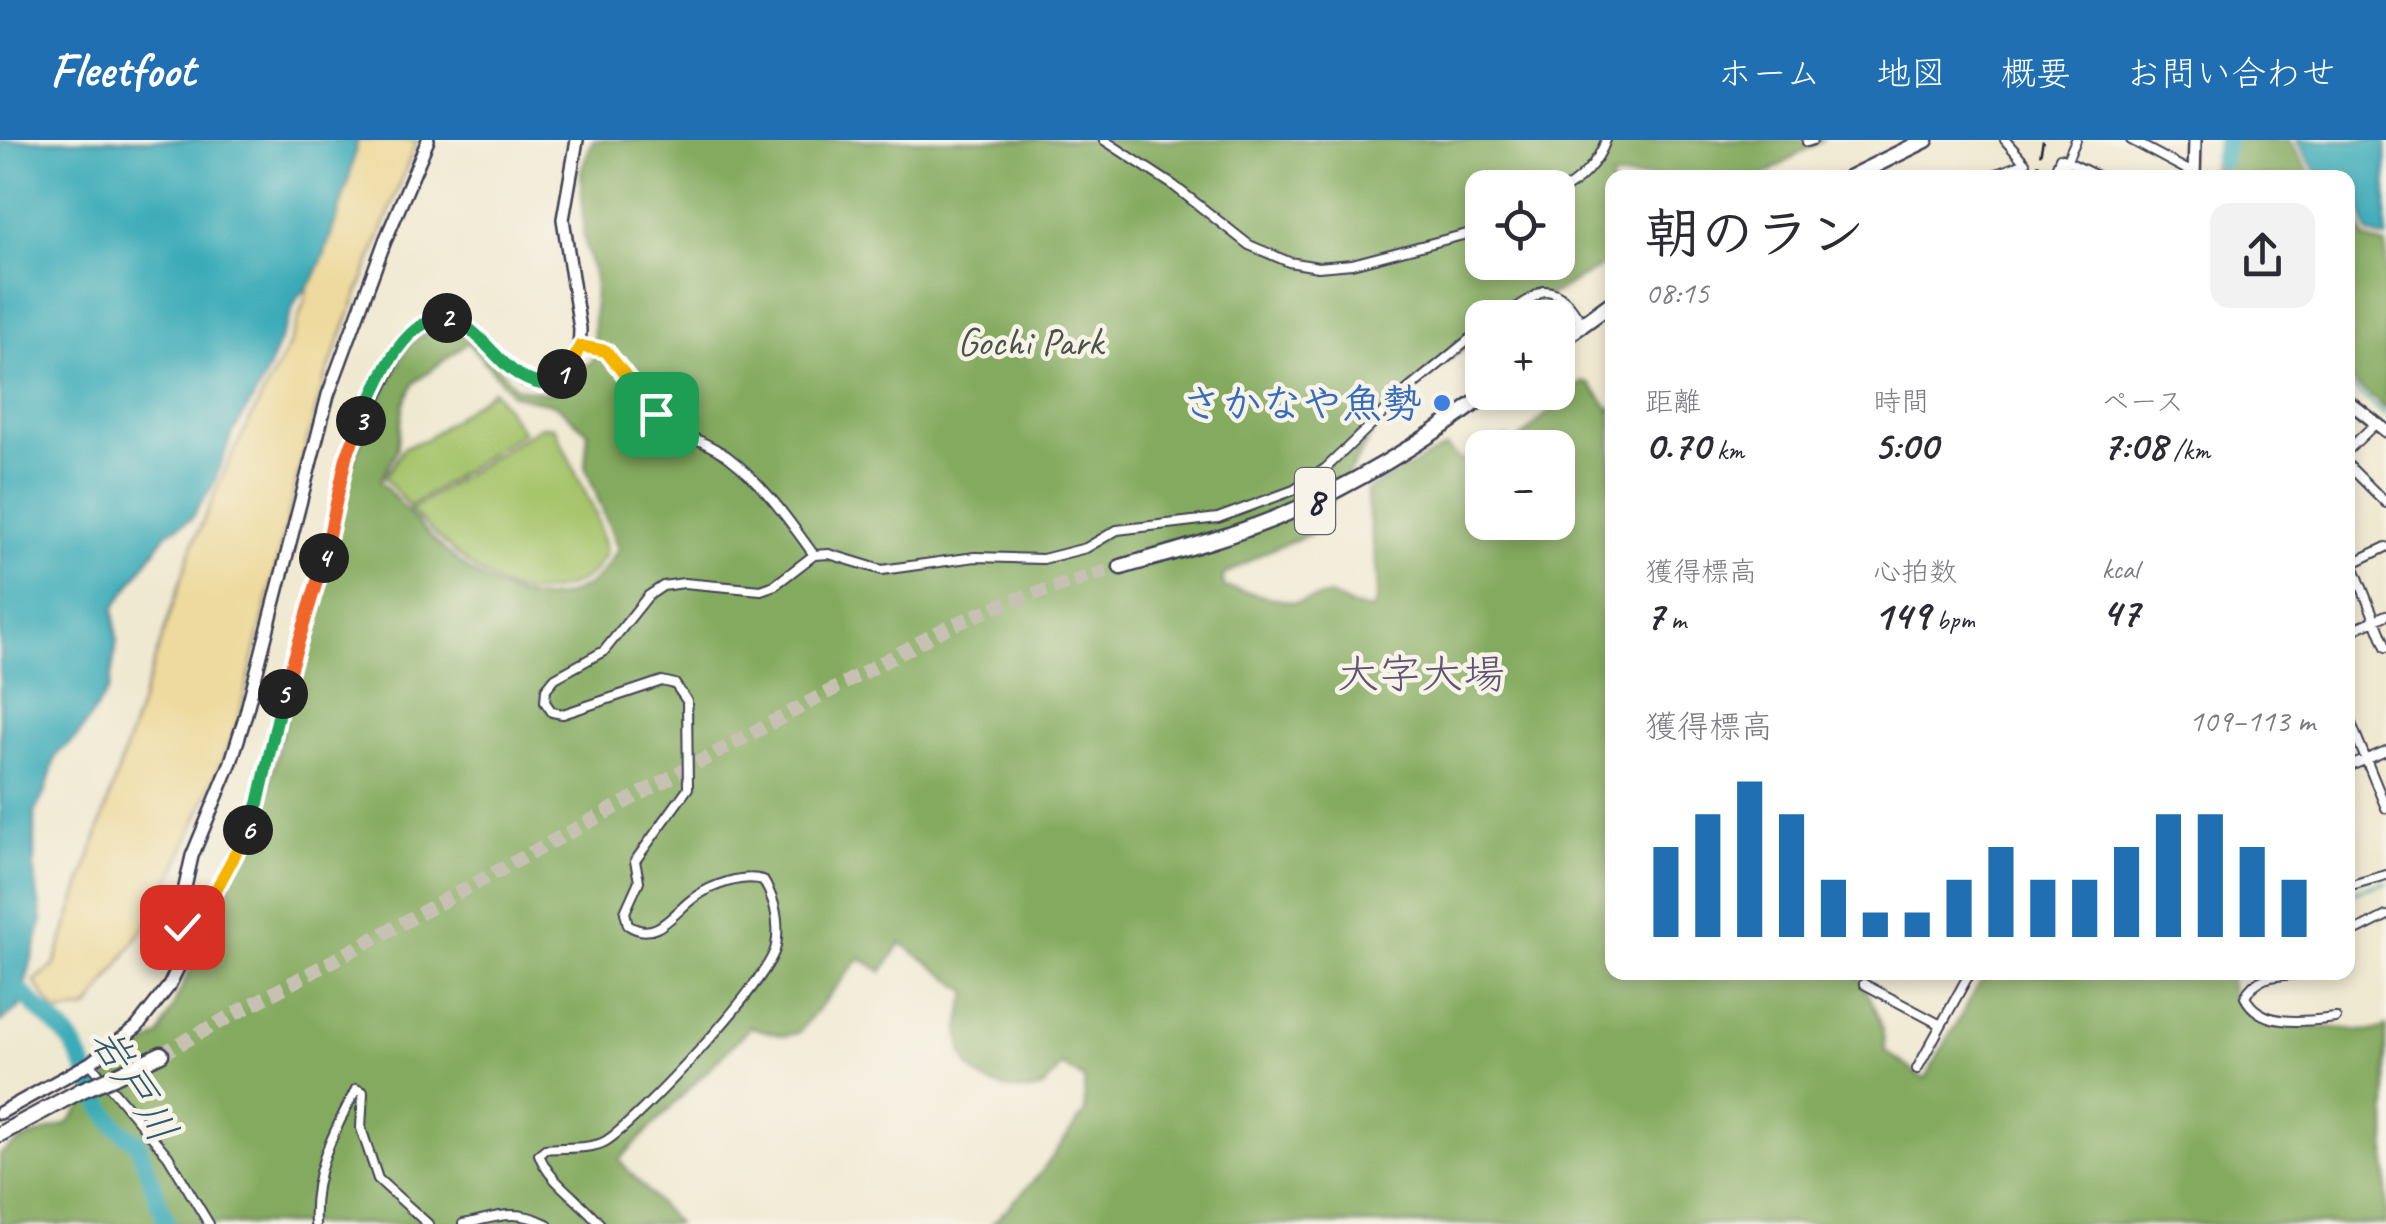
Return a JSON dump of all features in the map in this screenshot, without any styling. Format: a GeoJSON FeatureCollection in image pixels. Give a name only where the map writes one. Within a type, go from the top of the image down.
{"type":"FeatureCollection","features":[{"type":"Feature","properties":{"kind":"highway"},"geometry":{"type":"LineString","coordinates":[[1865,170],[1926,140]]}},
{"type":"Feature","properties":{"kind":"highway"},"geometry":{"type":"LineString","coordinates":[[1575,329],[1605,309]]}},
{"type":"Feature","properties":{"kind":"highway","name":"8"},"geometry":{"type":"LineString","coordinates":[[1121,568],[1233,534],[1312,502],[1444,427],[1466,410]]}},
{"type":"Feature","properties":{"kind":"highway"},"geometry":{"type":"LineString","coordinates":[[0,1134],[161,1054]]}},
{"type":"Feature","properties":{"kind":"main road"},"geometry":{"type":"LineString","coordinates":[[189,940],[179,914],[192,856],[231,762],[245,716],[328,396],[372,275],[428,140]]}},
{"type":"Feature","properties":{"kind":"main road"},"geometry":{"type":"LineString","coordinates":[[0,1113],[90,1063],[137,1026],[168,986],[252,822],[278,712],[320,574],[346,458],[398,350],[410,334],[429,320],[452,319],[476,334],[512,373],[541,384],[556,379],[571,366],[580,346],[563,219],[578,140]]}},
{"type":"Feature","properties":{"kind":"main road"},"geometry":{"type":"LineString","coordinates":[[2192,170],[2195,140]]}},
{"type":"Feature","properties":{"kind":"main road"},"geometry":{"type":"LineString","coordinates":[[2355,407],[2381,427]]}},
{"type":"Feature","properties":{"kind":"street"},"geometry":{"type":"LineString","coordinates":[[1104,140],[1173,185],[1250,244],[1289,262],[1318,266],[1352,264],[1465,234]]}},
{"type":"Feature","properties":{"kind":"street"},"geometry":{"type":"LineString","coordinates":[[1575,181],[1601,154],[1606,140]]}},
{"type":"Feature","properties":{"kind":"street"},"geometry":{"type":"LineString","coordinates":[[2005,140],[2025,163],[2024,170]]}},
{"type":"Feature","properties":{"kind":"street"},"geometry":{"type":"LineString","coordinates":[[2059,170],[2076,140]]}},
{"type":"Feature","properties":{"kind":"street"},"geometry":{"type":"LineString","coordinates":[[2130,140],[2186,170]]}},
{"type":"Feature","properties":{"kind":"street"},"geometry":{"type":"LineString","coordinates":[[2065,159],[2086,170]]}},
{"type":"Feature","properties":{"kind":"street"},"geometry":{"type":"LineString","coordinates":[[2007,170],[2025,163]]}},
{"type":"Feature","properties":{"kind":"street"},"geometry":{"type":"LineString","coordinates":[[1529,300],[1543,291],[1551,291],[1563,300]]}},
{"type":"Feature","properties":{"kind":"street"},"geometry":{"type":"LineString","coordinates":[[1575,314],[1582,324]]}},
{"type":"Feature","properties":{"kind":"street"},"geometry":{"type":"LineString","coordinates":[[600,1224],[559,1184],[539,1154],[545,1149],[601,1144],[666,1083],[754,988],[776,946],[778,914],[763,880],[748,876],[697,895],[681,912],[650,931],[637,931],[628,925],[625,912],[639,880],[635,861],[688,788],[687,700],[675,684],[662,681],[562,714],[552,712],[545,702],[546,690],[555,678],[604,651],[648,596],[663,586],[684,583],[761,590],[775,585],[814,555],[842,556],[882,570],[975,557],[1043,559],[1086,548],[1117,530],[1199,522],[1244,510],[1294,490],[1326,468],[1406,391],[1465,342]]}},
{"type":"Feature","properties":{"kind":"street"},"geometry":{"type":"LineString","coordinates":[[580,346],[606,351],[656,414],[743,469],[770,495],[814,555]]}},
{"type":"Feature","properties":{"kind":"street"},"geometry":{"type":"LineString","coordinates":[[2355,445],[2381,427]]}},
{"type":"Feature","properties":{"kind":"street"},"geometry":{"type":"LineString","coordinates":[[2355,471],[2386,503]]}},
{"type":"Feature","properties":{"kind":"street"},"geometry":{"type":"LineString","coordinates":[[2355,562],[2386,547]]}},
{"type":"Feature","properties":{"kind":"street"},"geometry":{"type":"LineString","coordinates":[[2355,570],[2386,647]]}},
{"type":"Feature","properties":{"kind":"street"},"geometry":{"type":"LineString","coordinates":[[2355,629],[2386,615]]}},
{"type":"Feature","properties":{"kind":"street"},"geometry":{"type":"LineString","coordinates":[[2355,734],[2386,808]]}},
{"type":"Feature","properties":{"kind":"street"},"geometry":{"type":"LineString","coordinates":[[2355,764],[2386,750]]}},
{"type":"Feature","properties":{"kind":"street"},"geometry":{"type":"LineString","coordinates":[[2355,882],[2386,876]]}},
{"type":"Feature","properties":{"kind":"street"},"geometry":{"type":"LineString","coordinates":[[2355,932],[2386,916]]}},
{"type":"Feature","properties":{"kind":"street"},"geometry":{"type":"LineString","coordinates":[[1917,1069],[1967,980]]}},
{"type":"Feature","properties":{"kind":"street"},"geometry":{"type":"LineString","coordinates":[[2258,980],[2253,982],[2245,997],[2249,1006],[2273,1018],[2303,1022],[2336,1018]]}},
{"type":"Feature","properties":{"kind":"street"},"geometry":{"type":"LineString","coordinates":[[1864,984],[1940,1025]]}},
{"type":"Feature","properties":{"kind":"street"},"geometry":{"type":"LineString","coordinates":[[90,1063],[168,1156],[208,1224]]}},
{"type":"Feature","properties":{"kind":"street"},"geometry":{"type":"LineString","coordinates":[[315,1224],[314,1202],[321,1159],[356,1089],[363,1092],[361,1128],[378,1179],[428,1224]]}},
{"type":"Feature","properties":{"kind":"street"},"geometry":{"type":"LineString","coordinates":[[463,1224],[515,1213],[548,1224]]}},
{"type":"Feature","properties":{"kind":"green space","name":"Gochi Park"},"geometry":{"type":"Polygon","coordinates":[[[593,140],[1822,140],[1773,170],[1605,170],[1605,264],[1543,300],[1465,300],[1465,348],[1416,386],[1372,434],[1313,533],[1265,552],[1223,576],[1224,587],[1295,603],[1330,595],[1372,610],[1377,586],[1367,490],[1446,447],[1461,461],[1465,459],[1465,540],[1575,540],[1575,430],[1529,430],[1551,410],[1575,410],[1575,388],[1582,382],[1589,383],[1605,404],[1605,980],[1861,980],[1873,1004],[1885,1051],[1925,1079],[1983,980],[2230,980],[2234,999],[2276,1024],[2367,1031],[2386,1026],[2386,1224],[992,1224],[1039,1175],[1085,1112],[1084,1079],[1062,1065],[1037,1090],[1010,1089],[979,1077],[963,1054],[960,1039],[968,992],[901,943],[882,972],[860,958],[798,1033],[784,1036],[750,1027],[619,1160],[677,1224],[0,1224],[0,1154],[21,1141],[68,1123],[114,1069],[160,1035],[235,872],[261,826],[281,736],[332,557],[350,468],[377,404],[409,345],[435,325],[449,325],[469,336],[517,388],[547,393],[564,390],[581,368],[593,361],[595,280],[584,238],[581,170],[593,140]],[[468,342],[414,383],[404,403],[397,450],[380,481],[445,551],[500,588],[529,597],[559,597],[589,584],[618,549],[585,466],[588,432],[556,405],[513,395],[468,342]]]}},
{"type":"Feature","properties":{"kind":"green space"},"geometry":{"type":"Polygon","coordinates":[[[2219,140],[2289,140],[2308,170],[2212,170],[2219,140]]]}},
{"type":"Feature","properties":{"kind":"green space"},"geometry":{"type":"Polygon","coordinates":[[[2355,213],[2364,239],[2386,245],[2386,409],[2355,385],[2355,213]]]}},
{"type":"Feature","properties":{"kind":"green space"},"geometry":{"type":"Polygon","coordinates":[[[493,390],[523,432],[409,507],[385,478],[404,447],[425,440],[493,390]]]}},
{"type":"Feature","properties":{"kind":"green space"},"geometry":{"type":"Polygon","coordinates":[[[541,426],[554,427],[596,515],[606,552],[584,579],[561,589],[536,593],[512,590],[477,570],[410,510],[541,426]]]}},
{"type":"Feature","properties":{"kind":"sand"},"geometry":{"type":"Polygon","coordinates":[[[350,140],[417,140],[325,379],[237,726],[159,906],[88,1009],[56,1013],[34,981],[54,966],[193,544],[231,457],[290,343],[306,297],[314,239],[350,140]]]}},
{"type":"Feature","properties":{"kind":"water"},"geometry":{"type":"Polygon","coordinates":[[[0,140],[358,140],[325,253],[312,282],[297,298],[263,382],[231,436],[214,483],[191,519],[167,533],[114,608],[117,640],[109,689],[78,736],[56,755],[46,790],[34,813],[34,873],[42,921],[19,1008],[0,1023],[0,140]]]}},
{"type":"Feature","properties":{"kind":"water"},"geometry":{"type":"Polygon","coordinates":[[[2296,140],[2386,140],[2386,239],[2368,234],[2355,202],[2355,170],[2315,170],[2296,140]]]}},
{"type":"Feature","properties":{"kind":"waterway"},"geometry":{"type":"LineString","coordinates":[[2222,160],[2226,140]]}},
{"type":"Feature","properties":{"kind":"waterway"},"geometry":{"type":"LineString","coordinates":[[2221,170],[2222,160]]}},
{"type":"Feature","properties":{"kind":"waterway"},"geometry":{"type":"LineString","coordinates":[[2355,390],[2386,416]]}},
{"type":"Feature","properties":{"kind":"waterway"},"geometry":{"type":"LineString","coordinates":[[2355,892],[2386,882]]}},
{"type":"Feature","properties":{"kind":"waterway","name":"岩戸川"},"geometry":{"type":"LineString","coordinates":[[24,994],[68,1038],[105,1111],[137,1142],[167,1224]]}},
{"type":"Feature","properties":{"kind":"tunnel"},"geometry":{"type":"LineString","coordinates":[[161,1054],[948,627],[1008,602],[1121,567]]}},
{"type":"Feature","properties":{"kind":"railway"},"geometry":{"type":"LineString","coordinates":[[2037,170],[2043,140]]}},
{"type":"Feature","properties":{"kind":"place","name":"さかなや魚勢"},"geometry":{"type":"Point","coordinates":[1442,403]}},
{"type":"Feature","properties":{"kind":"district","name":"大字大場"},"geometry":{"type":"Point","coordinates":[1421,673]}},
{"type":"Feature","properties":{"kind":"route"},"geometry":{"type":"LineString","coordinates":[[182,927],[189,940],[252,822],[278,712],[320,574],[346,458],[368,407],[410,334],[436,318],[460,322],[512,373],[541,384],[556,379],[571,366],[580,346],[606,351],[656,414]]}}]}
